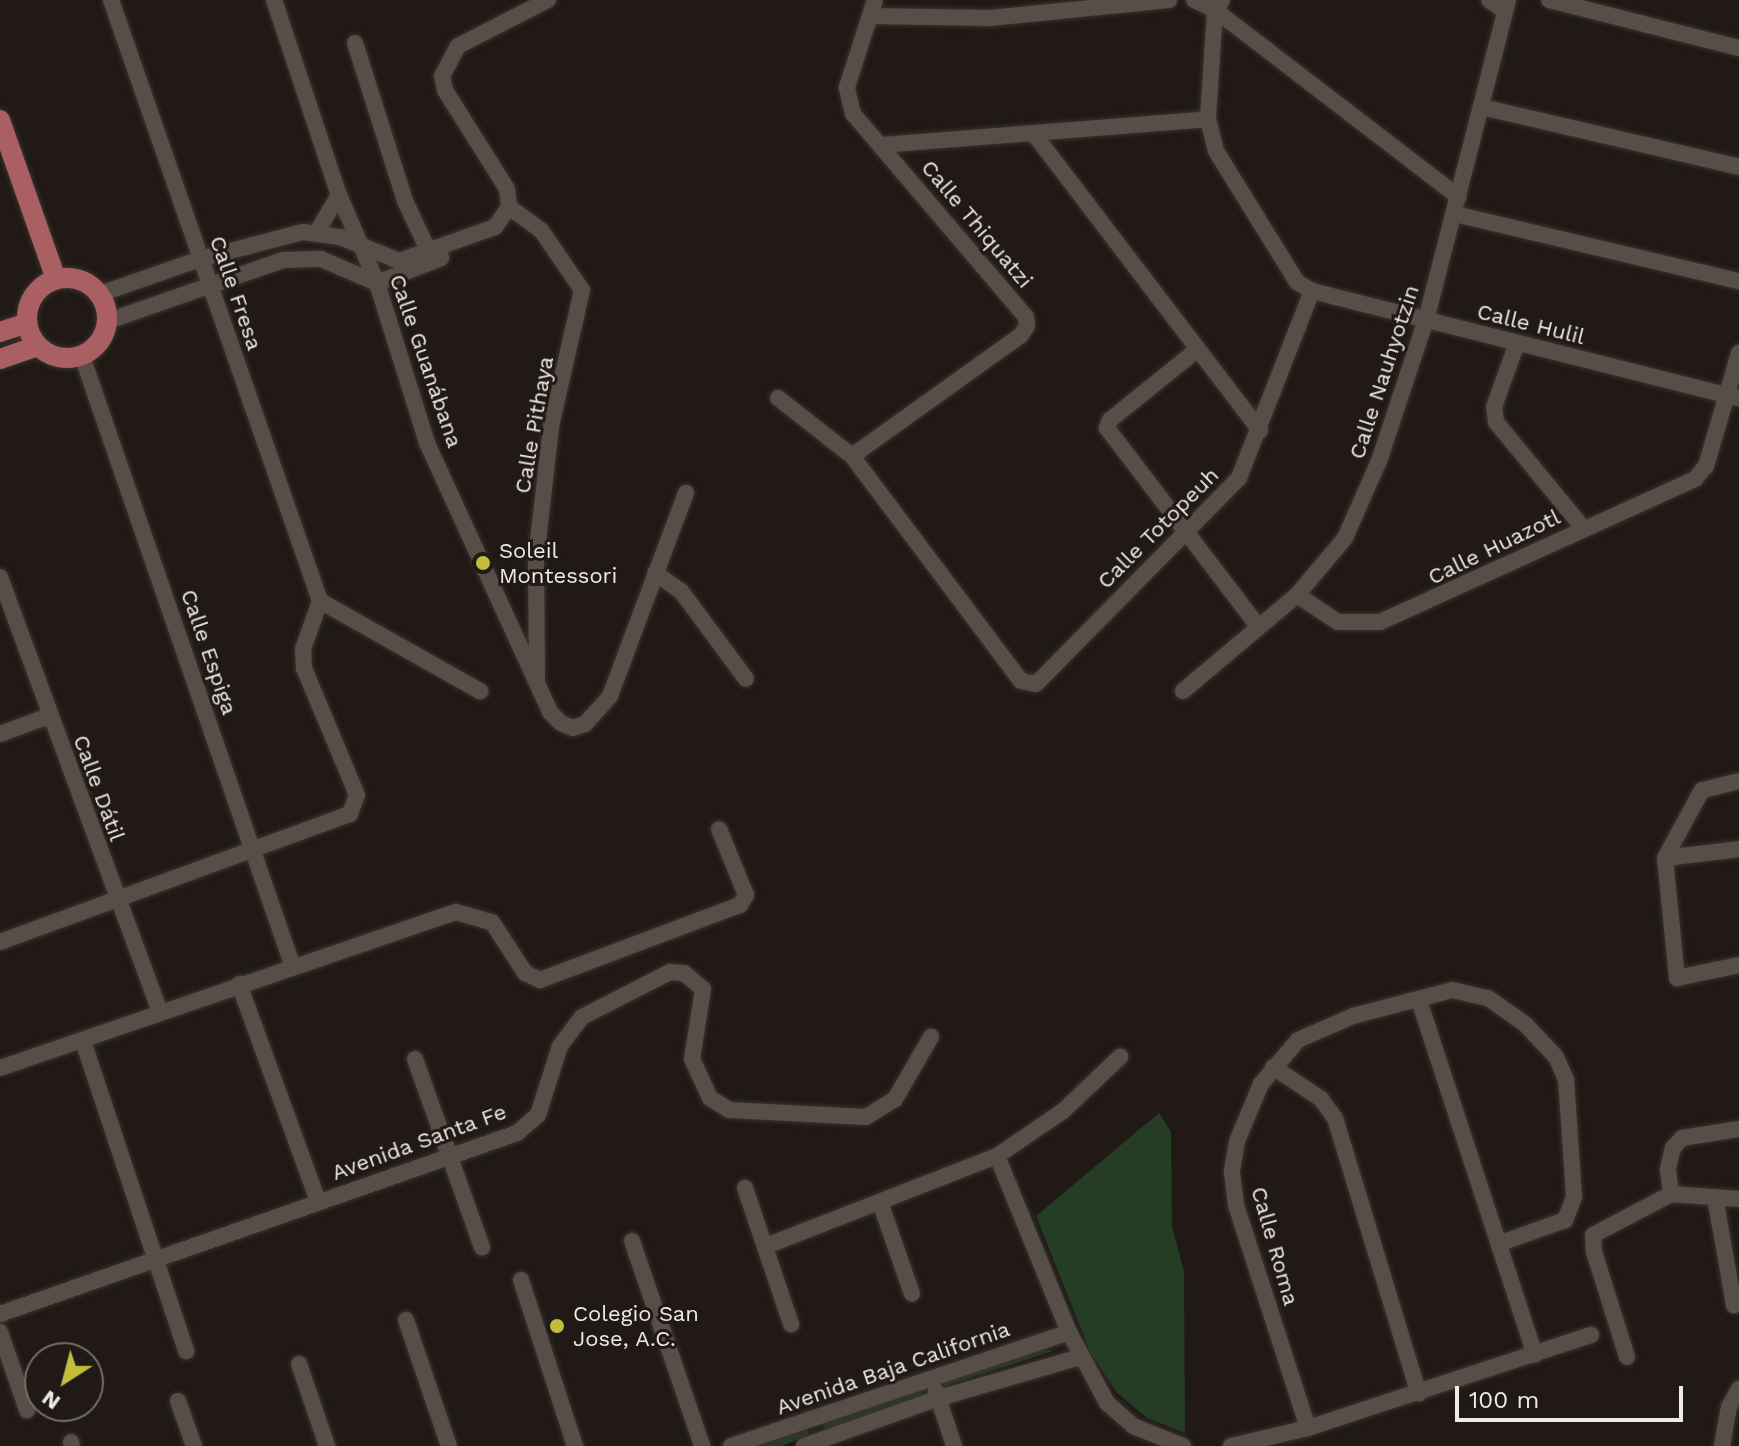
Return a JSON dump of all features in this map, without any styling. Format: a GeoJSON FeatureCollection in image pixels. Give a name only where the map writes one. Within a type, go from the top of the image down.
{"type":"FeatureCollection","features":[{"type":"Feature","properties":{"kind":"main road"},"geometry":{"type":"LineString","coordinates":[[0,120],[56,279]]}},
{"type":"Feature","properties":{"kind":"main road"},"geometry":{"type":"LineString","coordinates":[[56,279],[88,283],[100,294],[108,321],[104,336],[82,356],[51,355],[38,346],[27,323],[34,296],[56,279]]}},
{"type":"Feature","properties":{"kind":"main road"},"geometry":{"type":"LineString","coordinates":[[0,332],[27,323]]}},
{"type":"Feature","properties":{"kind":"main road"},"geometry":{"type":"LineString","coordinates":[[0,359],[38,346]]}},
{"type":"Feature","properties":{"kind":"street","name":"Calle Fresa"},"geometry":{"type":"LineString","coordinates":[[111,0],[320,601]]}},
{"type":"Feature","properties":{"kind":"street","name":"Calle Guanábana"},"geometry":{"type":"LineString","coordinates":[[274,0],[339,195],[377,283],[427,443],[537,684],[561,723],[573,728],[598,712],[627,655],[686,493]]}},
{"type":"Feature","properties":{"kind":"street"},"geometry":{"type":"LineString","coordinates":[[100,294],[200,259],[318,230],[399,261],[495,227],[509,207],[507,189],[445,90],[442,76],[458,46],[548,0]]}},
{"type":"Feature","properties":{"kind":"street"},"geometry":{"type":"LineString","coordinates":[[873,8],[990,18],[1169,0]]}},
{"type":"Feature","properties":{"kind":"street"},"geometry":{"type":"LineString","coordinates":[[1194,0],[1219,5],[1459,197]]}},
{"type":"Feature","properties":{"kind":"street"},"geometry":{"type":"LineString","coordinates":[[1489,0],[1506,5]]}},
{"type":"Feature","properties":{"kind":"street"},"geometry":{"type":"LineString","coordinates":[[1549,0],[1739,48]]}},
{"type":"Feature","properties":{"kind":"street"},"geometry":{"type":"LineString","coordinates":[[1219,5],[1208,119],[1223,168],[1286,271],[1312,291]]}},
{"type":"Feature","properties":{"kind":"street","name":"Calle Nauhyotzin"},"geometry":{"type":"LineString","coordinates":[[1183,691],[1257,625],[1297,595],[1345,538],[1379,461],[1426,320],[1506,5]]}},
{"type":"Feature","properties":{"kind":"street","name":"Calle Thiquatzi"},"geometry":{"type":"LineString","coordinates":[[852,456],[1021,335],[1027,326],[1026,317],[853,114],[847,87],[873,8]]}},
{"type":"Feature","properties":{"kind":"street"},"geometry":{"type":"LineString","coordinates":[[355,43],[405,201],[429,252]]}},
{"type":"Feature","properties":{"kind":"street"},"geometry":{"type":"LineString","coordinates":[[1482,107],[1739,167]]}},
{"type":"Feature","properties":{"kind":"street"},"geometry":{"type":"LineString","coordinates":[[881,145],[1208,119]]}},
{"type":"Feature","properties":{"kind":"street"},"geometry":{"type":"LineString","coordinates":[[1034,134],[1260,431]]}},
{"type":"Feature","properties":{"kind":"street"},"geometry":{"type":"LineString","coordinates":[[318,230],[339,195]]}},
{"type":"Feature","properties":{"kind":"street","name":"Calle Pithaya"},"geometry":{"type":"LineString","coordinates":[[509,207],[541,230],[582,290],[583,301],[551,427],[536,558],[537,684]]}},
{"type":"Feature","properties":{"kind":"street"},"geometry":{"type":"LineString","coordinates":[[1455,214],[1739,281]]}},
{"type":"Feature","properties":{"kind":"street"},"geometry":{"type":"LineString","coordinates":[[108,321],[301,256],[321,259],[377,283],[440,259],[462,240]]}},
{"type":"Feature","properties":{"kind":"street","name":"Calle Hulil"},"geometry":{"type":"LineString","coordinates":[[1312,291],[1733,397]]}},
{"type":"Feature","properties":{"kind":"street","name":"Calle Totopeuh"},"geometry":{"type":"LineString","coordinates":[[852,456],[1021,681],[1036,684],[1184,529],[1231,490],[1260,431],[1312,291]]}},
{"type":"Feature","properties":{"kind":"street"},"geometry":{"type":"LineString","coordinates":[[1517,343],[1494,407],[1496,422],[1583,528]]}},
{"type":"Feature","properties":{"kind":"street"},"geometry":{"type":"LineString","coordinates":[[1198,349],[1107,424],[1257,625]]}},
{"type":"Feature","properties":{"kind":"street"},"geometry":{"type":"LineString","coordinates":[[1733,397],[1739,353]]}},
{"type":"Feature","properties":{"kind":"street","name":"Calle Espiga"},"geometry":{"type":"LineString","coordinates":[[82,356],[292,964]]}},
{"type":"Feature","properties":{"kind":"street","name":"Calle Huazotl"},"geometry":{"type":"LineString","coordinates":[[1297,595],[1338,622],[1380,622],[1695,479],[1706,466],[1733,397]]}},
{"type":"Feature","properties":{"kind":"street"},"geometry":{"type":"LineString","coordinates":[[778,398],[852,456]]}},
{"type":"Feature","properties":{"kind":"street"},"geometry":{"type":"LineString","coordinates":[[655,573],[681,591],[746,679]]}},
{"type":"Feature","properties":{"kind":"street","name":"Calle Dátil"},"geometry":{"type":"LineString","coordinates":[[0,577],[160,1013]]}},
{"type":"Feature","properties":{"kind":"street"},"geometry":{"type":"LineString","coordinates":[[0,942],[350,814],[357,795],[304,668],[303,649],[320,601],[480,691]]}},
{"type":"Feature","properties":{"kind":"street"},"geometry":{"type":"LineString","coordinates":[[0,734],[49,716]]}},
{"type":"Feature","properties":{"kind":"street"},"geometry":{"type":"LineString","coordinates":[[1739,781],[1702,790],[1665,858],[1677,978],[1739,965]]}},
{"type":"Feature","properties":{"kind":"street"},"geometry":{"type":"LineString","coordinates":[[0,1068],[83,1041],[292,964],[456,912],[492,922],[525,973],[540,980],[740,905],[746,895],[719,829]]}},
{"type":"Feature","properties":{"kind":"street"},"geometry":{"type":"LineString","coordinates":[[1665,858],[1739,849]]}},
{"type":"Feature","properties":{"kind":"street","name":"Avenida Santa Fe"},"geometry":{"type":"LineString","coordinates":[[0,1314],[517,1133],[538,1115],[560,1046],[582,1017],[670,972],[684,973],[703,989],[692,1059],[710,1098],[729,1110],[866,1117],[895,1099],[931,1037]]}},
{"type":"Feature","properties":{"kind":"street"},"geometry":{"type":"LineString","coordinates":[[239,984],[318,1201]]}},
{"type":"Feature","properties":{"kind":"street","name":"Calle Roma"},"geometry":{"type":"LineString","coordinates":[[1308,1428],[1236,1205],[1232,1170],[1248,1111],[1273,1067],[1298,1040],[1353,1016],[1452,990],[1488,998],[1525,1024],[1556,1057],[1566,1079],[1574,1197],[1565,1220],[1501,1243]]}},
{"type":"Feature","properties":{"kind":"street"},"geometry":{"type":"LineString","coordinates":[[1419,1000],[1535,1354]]}},
{"type":"Feature","properties":{"kind":"street"},"geometry":{"type":"LineString","coordinates":[[83,1041],[186,1351]]}},
{"type":"Feature","properties":{"kind":"street"},"geometry":{"type":"LineString","coordinates":[[766,1246],[997,1156],[1063,1111],[1120,1057]]}},
{"type":"Feature","properties":{"kind":"street"},"geometry":{"type":"LineString","coordinates":[[415,1059],[482,1247]]}},
{"type":"Feature","properties":{"kind":"street"},"geometry":{"type":"LineString","coordinates":[[1273,1067],[1321,1099],[1335,1118],[1419,1394]]}},
{"type":"Feature","properties":{"kind":"street"},"geometry":{"type":"LineString","coordinates":[[1671,1194],[1668,1169],[1673,1148],[1682,1138],[1739,1129]]}},
{"type":"Feature","properties":{"kind":"street"},"geometry":{"type":"LineString","coordinates":[[997,1156],[1080,1357],[1107,1403],[1133,1426],[1183,1446]]}},
{"type":"Feature","properties":{"kind":"street"},"geometry":{"type":"LineString","coordinates":[[745,1188],[791,1324]]}},
{"type":"Feature","properties":{"kind":"street"},"geometry":{"type":"LineString","coordinates":[[1627,1357],[1591,1241],[1601,1228],[1671,1194],[1739,1199]]}},
{"type":"Feature","properties":{"kind":"street"},"geometry":{"type":"LineString","coordinates":[[1715,1197],[1734,1305]]}},
{"type":"Feature","properties":{"kind":"street"},"geometry":{"type":"LineString","coordinates":[[880,1202],[912,1294]]}},
{"type":"Feature","properties":{"kind":"street"},"geometry":{"type":"LineString","coordinates":[[632,1241],[702,1446]]}},
{"type":"Feature","properties":{"kind":"street"},"geometry":{"type":"LineString","coordinates":[[521,1280],[575,1446]]}},
{"type":"Feature","properties":{"kind":"street"},"geometry":{"type":"LineString","coordinates":[[406,1320],[449,1446]]}},
{"type":"Feature","properties":{"kind":"street"},"geometry":{"type":"LineString","coordinates":[[0,1332],[24,1401]]}},
{"type":"Feature","properties":{"kind":"street","name":"Avenida Baja California"},"geometry":{"type":"LineString","coordinates":[[731,1446],[812,1416],[1069,1332]]}},
{"type":"Feature","properties":{"kind":"street"},"geometry":{"type":"LineString","coordinates":[[1231,1446],[1308,1428],[1419,1394],[1591,1335]]}},
{"type":"Feature","properties":{"kind":"street","name":"Avenida Baja California"},"geometry":{"type":"LineString","coordinates":[[804,1446],[821,1443],[939,1398],[1080,1357]]}},
{"type":"Feature","properties":{"kind":"street"},"geometry":{"type":"LineString","coordinates":[[299,1364],[327,1446]]}},
{"type":"Feature","properties":{"kind":"street"},"geometry":{"type":"LineString","coordinates":[[930,1377],[954,1446]]}},
{"type":"Feature","properties":{"kind":"street"},"geometry":{"type":"LineString","coordinates":[[1722,1446],[1729,1407],[1739,1389]]}},
{"type":"Feature","properties":{"kind":"street"},"geometry":{"type":"LineString","coordinates":[[178,1401],[194,1446]]}},
{"type":"Feature","properties":{"kind":"street"},"geometry":{"type":"LineString","coordinates":[[812,1416],[821,1443]]}},
{"type":"Feature","properties":{"kind":"green space"},"geometry":{"type":"Polygon","coordinates":[[[1159,1113],[1171,1132],[1172,1226],[1184,1272],[1185,1433],[1147,1418],[1116,1392],[1090,1352],[1036,1216],[1159,1113]]]}},
{"type":"Feature","properties":{"kind":"green space"},"geometry":{"type":"Polygon","coordinates":[[[1042,1349],[1053,1351],[944,1386],[943,1380],[1042,1349]]]}},
{"type":"Feature","properties":{"kind":"green space"},"geometry":{"type":"Polygon","coordinates":[[[919,1388],[922,1395],[825,1430],[822,1419],[919,1388]]]}},
{"type":"Feature","properties":{"kind":"green space"},"geometry":{"type":"Polygon","coordinates":[[[806,1425],[809,1435],[782,1446],[753,1446],[806,1425]]]}},
{"type":"Feature","properties":{"kind":"place","name":"Soleil Montessori"},"geometry":{"type":"Point","coordinates":[483,563]}},
{"type":"Feature","properties":{"kind":"place","name":"Colegio San Jose, A.C."},"geometry":{"type":"Point","coordinates":[557,1326]}}]}
